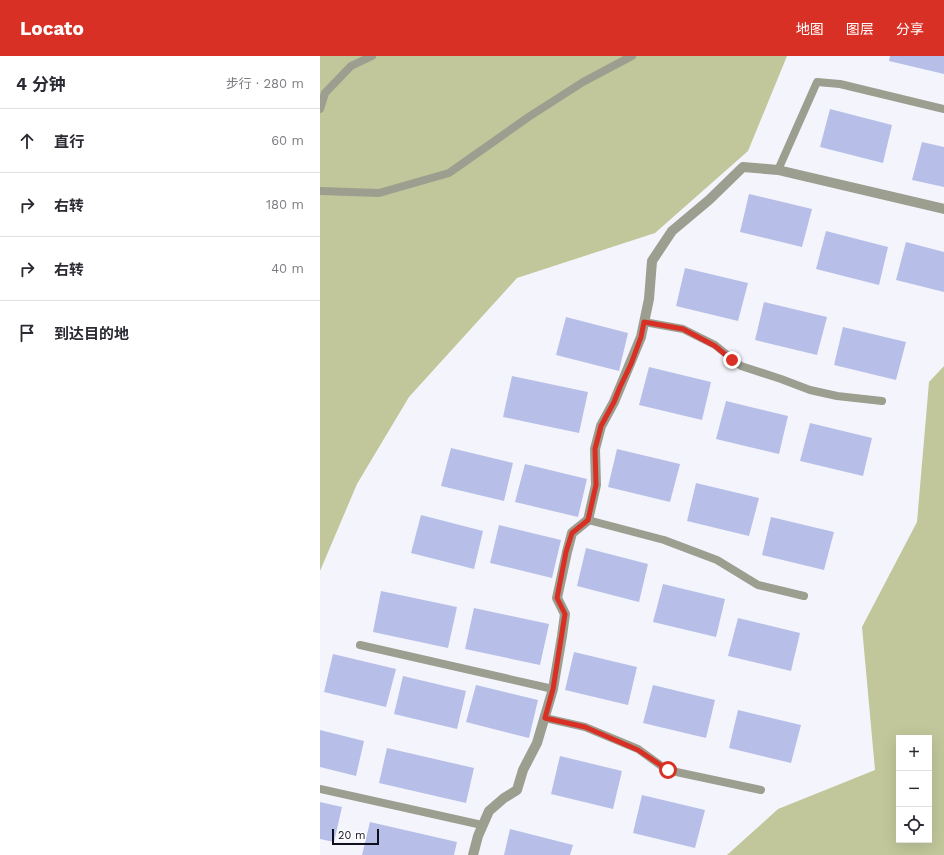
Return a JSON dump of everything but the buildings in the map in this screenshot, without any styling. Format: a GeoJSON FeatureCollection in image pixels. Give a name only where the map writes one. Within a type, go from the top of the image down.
{"type":"FeatureCollection","features":[{"type":"Feature","properties":{"kind":"street"},"geometry":{"type":"LineString","coordinates":[[472,855],[488,811],[517,790],[523,770],[538,743],[553,689],[565,614],[557,598],[566,552],[572,533],[588,520],[596,485],[595,449],[601,426],[614,402],[641,337],[649,299],[652,261],[672,231],[709,200],[743,167],[778,170],[944,209]]}},
{"type":"Feature","properties":{"kind":"lane"},"geometry":{"type":"LineString","coordinates":[[320,109],[325,93],[335,82],[351,66],[372,56]]}},
{"type":"Feature","properties":{"kind":"lane"},"geometry":{"type":"LineString","coordinates":[[320,191],[379,193],[449,173],[530,116],[583,82],[632,56]]}},
{"type":"Feature","properties":{"kind":"lane"},"geometry":{"type":"LineString","coordinates":[[778,170],[817,82],[840,84],[944,109]]}},
{"type":"Feature","properties":{"kind":"lane"},"geometry":{"type":"LineString","coordinates":[[644,322],[683,329],[715,346],[740,366],[810,390],[837,396],[882,401]]}},
{"type":"Feature","properties":{"kind":"lane"},"geometry":{"type":"LineString","coordinates":[[588,520],[664,540],[717,560],[758,585],[804,596]]}},
{"type":"Feature","properties":{"kind":"lane"},"geometry":{"type":"LineString","coordinates":[[360,645],[553,689]]}},
{"type":"Feature","properties":{"kind":"lane"},"geometry":{"type":"LineString","coordinates":[[545,718],[585,727],[638,750],[668,770],[760,790]]}},
{"type":"Feature","properties":{"kind":"lane"},"geometry":{"type":"LineString","coordinates":[[320,789],[482,825]]}},
{"type":"Feature","properties":{"kind":"green space"},"geometry":{"type":"Polygon","coordinates":[[[320,56],[787,56],[748,151],[655,233],[517,278],[409,397],[357,484],[320,571],[320,56]]]}},
{"type":"Feature","properties":{"kind":"green space"},"geometry":{"type":"Polygon","coordinates":[[[944,366],[944,855],[727,855],[778,809],[875,770],[862,627],[917,522],[929,382],[944,366]]]}},
{"type":"Feature","properties":{"kind":"route"},"geometry":{"type":"LineString","coordinates":[[668,770],[638,750],[585,727],[545,718],[553,689],[565,614],[557,598],[566,552],[572,533],[588,520],[596,485],[595,449],[601,426],[614,402],[631,364],[641,337],[644,322],[683,329],[715,346],[732,360]]}}]}
